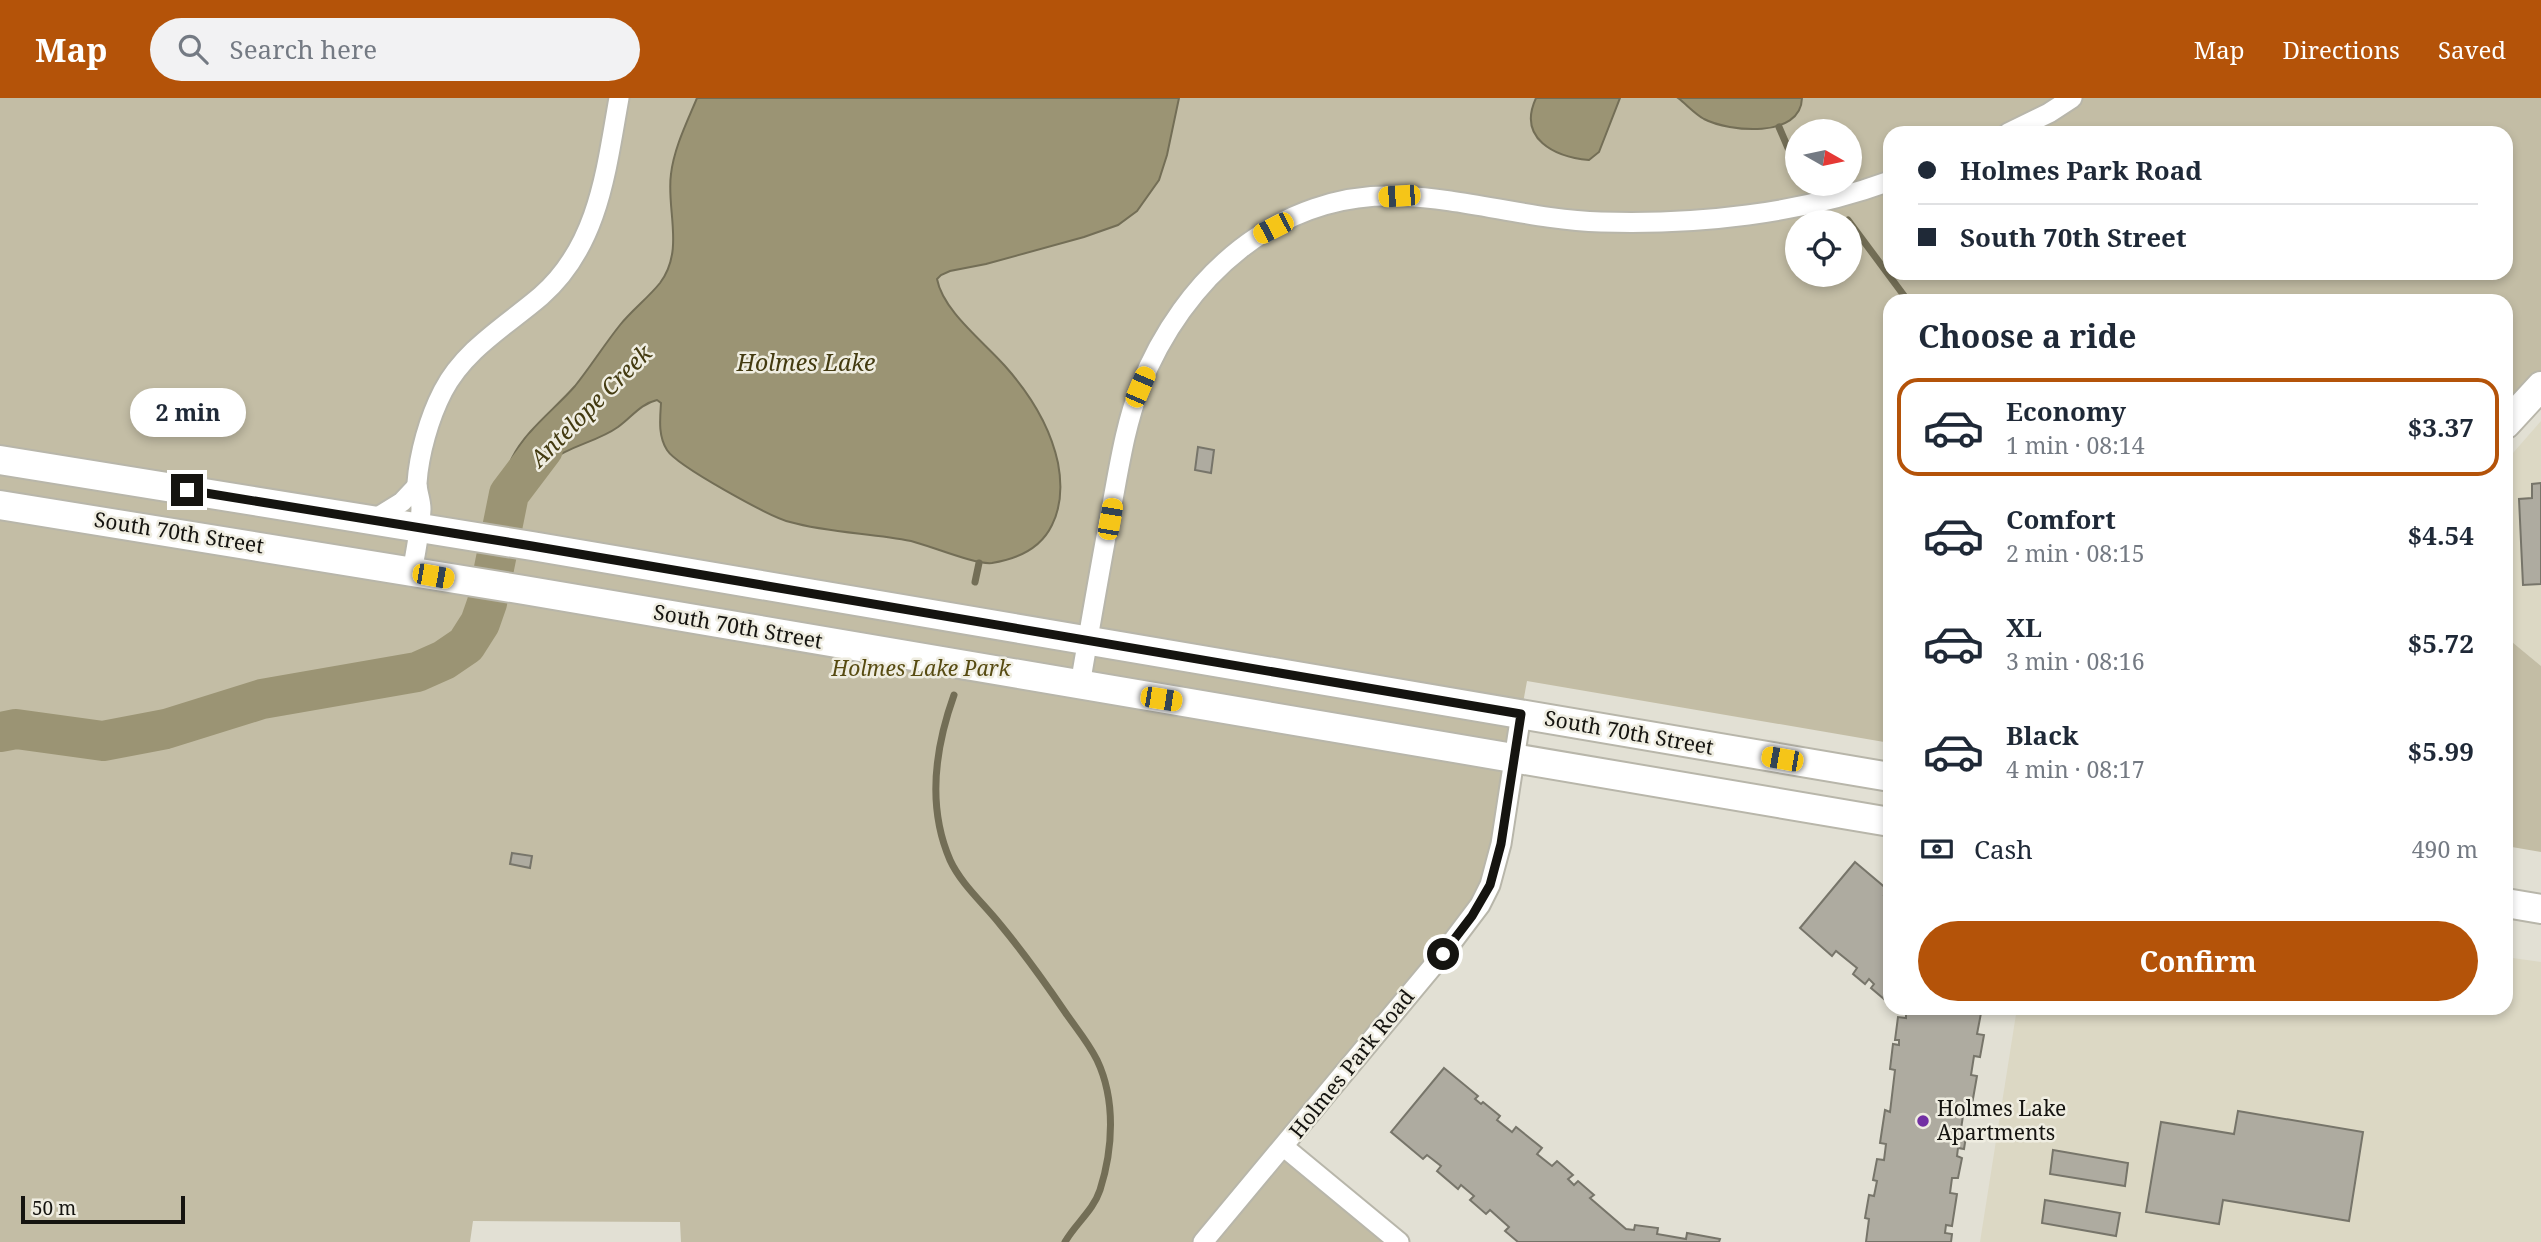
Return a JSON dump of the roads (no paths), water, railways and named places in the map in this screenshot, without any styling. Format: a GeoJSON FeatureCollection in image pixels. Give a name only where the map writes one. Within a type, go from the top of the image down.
{"type":"FeatureCollection","features":[{"type":"Feature","properties":{"kind":"main road"},"geometry":{"type":"LineString","coordinates":[[2513,416],[2541,386]]}},
{"type":"Feature","properties":{"kind":"main road","name":"South 70th Street"},"geometry":{"type":"LineString","coordinates":[[0,460],[461,534],[1883,776]]}},
{"type":"Feature","properties":{"kind":"main road","name":"South 70th Street"},"geometry":{"type":"LineString","coordinates":[[0,505],[524,590],[1883,821]]}},
{"type":"Feature","properties":{"kind":"main road"},"geometry":{"type":"LineString","coordinates":[[2513,904],[2541,909]]}},
{"type":"Feature","properties":{"kind":"street"},"geometry":{"type":"LineString","coordinates":[[412,572],[420,528],[421,505],[417,486],[431,419],[450,379],[479,345],[541,295],[576,256],[597,201],[619,98]]}},
{"type":"Feature","properties":{"kind":"street"},"geometry":{"type":"LineString","coordinates":[[2022,126],[2072,98]]}},
{"type":"Feature","properties":{"kind":"street"},"geometry":{"type":"LineString","coordinates":[[1080,685],[1123,448],[1140,387],[1166,333],[1183,307],[1237,249],[1258,236],[1318,209],[1359,198],[1399,196],[1574,220],[1654,222],[1774,210],[1824,200],[1883,183]]}},
{"type":"Feature","properties":{"kind":"street"},"geometry":{"type":"LineString","coordinates":[[373,520],[402,502],[417,486]]}},
{"type":"Feature","properties":{"kind":"street","name":"Holmes Park Road"},"geometry":{"type":"LineString","coordinates":[[1203,1242],[1284,1147],[1480,905],[1490,885],[1498,857],[1521,714]]}},
{"type":"Feature","properties":{"kind":"street"},"geometry":{"type":"LineString","coordinates":[[1284,1147],[1399,1242]]}},
{"type":"Feature","properties":{"kind":"water","name":"Holmes Lake"},"geometry":{"type":"Polygon","coordinates":[[[697,98],[1179,98],[1159,180],[1137,211],[1118,225],[1084,237],[950,271],[937,279],[947,303],[965,326],[1023,388],[1050,436],[1059,471],[1059,502],[1052,525],[1035,546],[1010,559],[985,563],[911,541],[820,528],[779,518],[725,490],[674,457],[662,439],[661,403],[657,400],[641,408],[610,432],[550,461],[528,484],[509,494],[508,471],[518,448],[575,386],[620,325],[660,283],[667,270],[673,243],[671,174],[681,135],[697,98]]]}},
{"type":"Feature","properties":{"kind":"water"},"geometry":{"type":"Polygon","coordinates":[[[1536,98],[1620,98],[1599,152],[1589,160],[1552,150],[1535,135],[1531,125],[1531,112],[1536,98]]]}},
{"type":"Feature","properties":{"kind":"water"},"geometry":{"type":"Polygon","coordinates":[[[1678,98],[1802,98],[1799,111],[1791,119],[1762,129],[1715,124],[1697,114],[1678,98]]]}},
{"type":"Feature","properties":{"kind":"waterway"},"geometry":{"type":"LineString","coordinates":[[1779,127],[1785,141]]}},
{"type":"Feature","properties":{"kind":"waterway"},"geometry":{"type":"LineString","coordinates":[[1862,239],[1883,267]]}},
{"type":"Feature","properties":{"kind":"waterway"},"geometry":{"type":"LineString","coordinates":[[1892,280],[1903,294]]}},
{"type":"Feature","properties":{"kind":"waterway","name":"Antelope Creek"},"geometry":{"type":"LineString","coordinates":[[0,732],[16,729],[103,741],[166,729],[262,699],[417,672],[444,660],[466,645],[480,623],[487,603],[509,494],[543,449]]}},
{"type":"Feature","properties":{"kind":"waterway"},"geometry":{"type":"LineString","coordinates":[[975,582],[979,563]]}},
{"type":"Feature","properties":{"kind":"waterway"},"geometry":{"type":"LineString","coordinates":[[954,695],[942,736],[936,778],[938,819],[950,860],[966,885],[1025,956],[1086,1041],[1097,1060],[1107,1091],[1110,1141],[1100,1190],[1065,1242]]}},
{"type":"Feature","properties":{"kind":"place","name":"Holmes Lake Apartments"},"geometry":{"type":"Point","coordinates":[1923,1121]}},
{"type":"Feature","properties":{"kind":"park label","name":"Holmes Lake Park"},"geometry":{"type":"Point","coordinates":[921,669]}}]}
